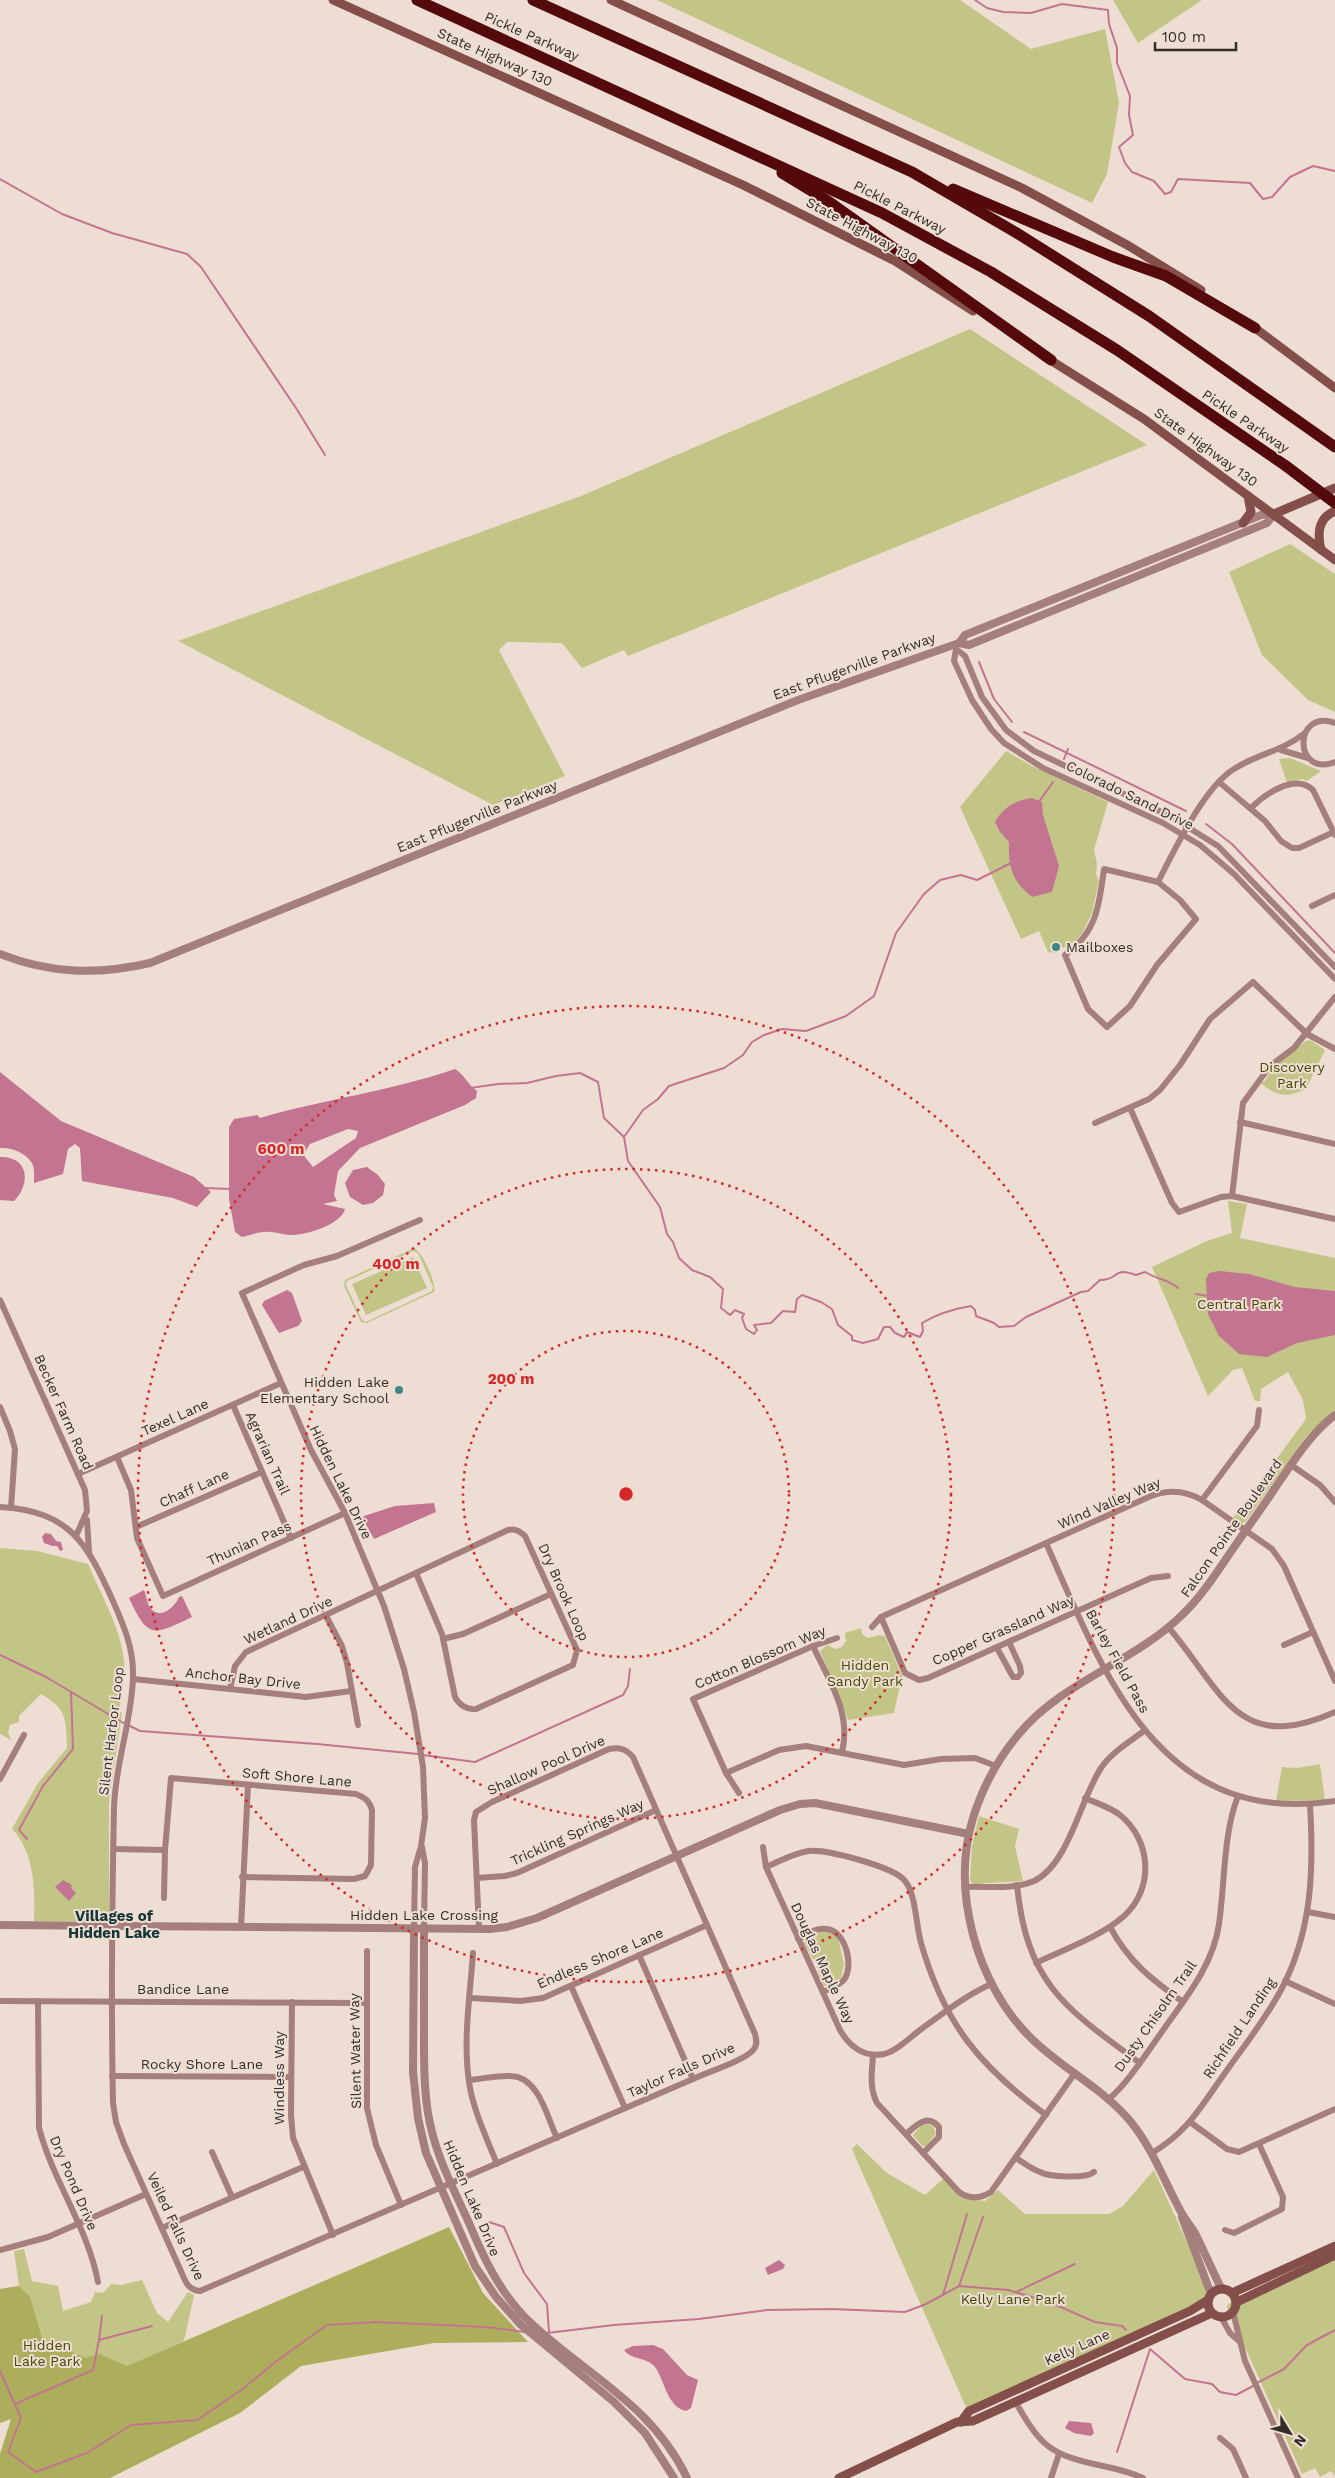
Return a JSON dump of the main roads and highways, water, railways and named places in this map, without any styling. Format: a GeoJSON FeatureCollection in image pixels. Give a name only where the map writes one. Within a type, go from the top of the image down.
{"type":"FeatureCollection","features":[{"type":"Feature","properties":{"kind":"highway","name":"Pickle Parkway"},"geometry":{"type":"LineString","coordinates":[[417,0],[740,146],[882,213],[991,272],[1117,350],[1286,466],[1335,503]]}},
{"type":"Feature","properties":{"kind":"highway"},"geometry":{"type":"LineString","coordinates":[[533,0],[912,172],[1113,257],[1166,276],[1255,328]]}},
{"type":"Feature","properties":{"kind":"highway"},"geometry":{"type":"LineString","coordinates":[[740,146],[828,201],[1051,360]]}},
{"type":"Feature","properties":{"kind":"highway"},"geometry":{"type":"LineString","coordinates":[[912,172],[1015,232],[1149,316],[1335,446]]}},
{"type":"Feature","properties":{"kind":"main road","name":"State Highway 130"},"geometry":{"type":"LineString","coordinates":[[333,0],[649,141],[834,229],[895,261],[1144,419],[1335,560]]}},
{"type":"Feature","properties":{"kind":"main road"},"geometry":{"type":"LineString","coordinates":[[611,0],[1022,188],[1129,246],[1207,294],[1335,388]]}},
{"type":"Feature","properties":{"kind":"main road","name":"East Pflugerville Parkway"},"geometry":{"type":"LineString","coordinates":[[1274,514],[1335,488]]}},
{"type":"Feature","properties":{"kind":"main road"},"geometry":{"type":"LineString","coordinates":[[1243,523],[1251,512],[1248,496]]}},
{"type":"Feature","properties":{"kind":"main road"},"geometry":{"type":"LineString","coordinates":[[1321,550],[1318,534],[1320,526],[1328,514],[1335,511]]}},
{"type":"Feature","properties":{"kind":"main road"},"geometry":{"type":"LineString","coordinates":[[1232,2293],[1335,2246]]}},
{"type":"Feature","properties":{"kind":"main road"},"geometry":{"type":"LineString","coordinates":[[1236,2302],[1335,2255]]}},
{"type":"Feature","properties":{"kind":"main road"},"geometry":{"type":"LineString","coordinates":[[1222,2288],[1232,2293],[1236,2302],[1233,2312],[1221,2317],[1212,2313],[1209,2297],[1222,2288]]}},
{"type":"Feature","properties":{"kind":"main road","name":"Kelly Lane"},"geometry":{"type":"LineString","coordinates":[[960,2422],[970,2411],[1190,2311],[1209,2297]]}},
{"type":"Feature","properties":{"kind":"main road","name":"Kelly Lane"},"geometry":{"type":"LineString","coordinates":[[839,2478],[960,2422],[973,2421],[1212,2313]]}},
{"type":"Feature","properties":{"kind":"waterway"},"geometry":{"type":"LineString","coordinates":[[975,0],[987,8],[1003,12],[1031,13],[1062,4],[1108,10],[1109,24],[1117,48],[1117,63],[1130,96],[1129,115],[1133,135],[1119,147],[1125,163],[1132,172],[1154,181],[1165,194],[1171,192],[1178,179],[1250,183],[1263,199],[1272,197],[1290,177],[1313,166],[1335,171]]}},
{"type":"Feature","properties":{"kind":"waterway"},"geometry":{"type":"LineString","coordinates":[[0,179],[62,214],[112,233],[187,254],[201,267],[296,408],[325,455]]}},
{"type":"Feature","properties":{"kind":"waterway"},"geometry":{"type":"LineString","coordinates":[[979,662],[994,699],[1012,722]]}},
{"type":"Feature","properties":{"kind":"waterway"},"geometry":{"type":"LineString","coordinates":[[1024,732],[1186,811]]}},
{"type":"Feature","properties":{"kind":"waterway"},"geometry":{"type":"LineString","coordinates":[[1064,759],[1068,749]]}},
{"type":"Feature","properties":{"kind":"waterway"},"geometry":{"type":"LineString","coordinates":[[1038,803],[1053,782]]}},
{"type":"Feature","properties":{"kind":"waterway"},"geometry":{"type":"LineString","coordinates":[[1206,824],[1232,844],[1335,953]]}},
{"type":"Feature","properties":{"kind":"waterway"},"geometry":{"type":"LineString","coordinates":[[624,1137],[643,1110],[658,1099],[669,1086],[724,1068],[743,1055],[752,1042],[764,1035],[782,1029],[806,1031],[846,1016],[874,996],[896,933],[924,894],[940,880],[961,875],[977,880],[1011,863]]}},
{"type":"Feature","properties":{"kind":"waterway"},"geometry":{"type":"LineString","coordinates":[[470,1088],[498,1084],[527,1083],[556,1076],[580,1073],[598,1082],[604,1118],[624,1137],[628,1161],[660,1207],[667,1234],[673,1242],[679,1258],[692,1270],[710,1277],[723,1289],[721,1308],[730,1315],[735,1310],[744,1314],[742,1318],[746,1329],[754,1334],[757,1330],[754,1325],[771,1323],[783,1311],[795,1312],[797,1299],[802,1295],[821,1302],[832,1309],[838,1325],[852,1336],[852,1340],[863,1343],[878,1339],[884,1327],[890,1327],[895,1333],[904,1337],[907,1332],[920,1337],[923,1331],[922,1323],[945,1312],[971,1306],[975,1310],[976,1316],[999,1327],[1014,1326],[1026,1317],[1081,1292],[1088,1291],[1100,1280],[1111,1278],[1123,1272],[1136,1275],[1145,1272],[1178,1288]]}},
{"type":"Feature","properties":{"kind":"waterway"},"geometry":{"type":"LineString","coordinates":[[205,1188],[230,1189]]}},
{"type":"Feature","properties":{"kind":"waterway"},"geometry":{"type":"LineString","coordinates":[[1196,1294],[1208,1296]]}},
{"type":"Feature","properties":{"kind":"waterway"},"geometry":{"type":"LineString","coordinates":[[0,1655],[46,1677],[125,1724]]}},
{"type":"Feature","properties":{"kind":"waterway"},"geometry":{"type":"LineString","coordinates":[[423,1755],[475,1762],[623,1695],[628,1686],[630,1669]]}},
{"type":"Feature","properties":{"kind":"waterway"},"geometry":{"type":"LineString","coordinates":[[27,1839],[19,1830],[43,1786],[73,1749],[71,1692]]}},
{"type":"Feature","properties":{"kind":"waterway"},"geometry":{"type":"LineString","coordinates":[[130,1726],[140,1731],[317,1744],[418,1754]]}},
{"type":"Feature","properties":{"kind":"waterway"},"geometry":{"type":"LineString","coordinates":[[943,2295],[967,2214]]}},
{"type":"Feature","properties":{"kind":"waterway"},"geometry":{"type":"LineString","coordinates":[[959,2286],[983,2217]]}},
{"type":"Feature","properties":{"kind":"waterway"},"geometry":{"type":"LineString","coordinates":[[489,2222],[504,2227],[524,2273],[547,2304],[549,2332]]}},
{"type":"Feature","properties":{"kind":"waterway"},"geometry":{"type":"LineString","coordinates":[[1016,2292],[1075,2264]]}},
{"type":"Feature","properties":{"kind":"waterway"},"geometry":{"type":"LineString","coordinates":[[547,2333],[614,2325],[699,2319],[767,2310],[832,2309],[905,2312],[926,2304],[959,2286],[1008,2290],[1049,2302],[1095,2322],[1122,2326],[1126,2330]]}},
{"type":"Feature","properties":{"kind":"waterway"},"geometry":{"type":"LineString","coordinates":[[99,2340],[102,2316]]}},
{"type":"Feature","properties":{"kind":"waterway"},"geometry":{"type":"LineString","coordinates":[[0,2371],[21,2418],[8,2452],[36,2472],[87,2453],[131,2425],[197,2420],[240,2391],[278,2360],[327,2325],[376,2322],[486,2327],[525,2332]]}},
{"type":"Feature","properties":{"kind":"waterway"},"geometry":{"type":"LineString","coordinates":[[15,2404],[93,2370],[99,2340],[152,2326]]}},
{"type":"Feature","properties":{"kind":"waterway"},"geometry":{"type":"LineString","coordinates":[[1257,2383],[1284,2369],[1307,2345],[1335,2330]]}},
{"type":"Feature","properties":{"kind":"waterway"},"geometry":{"type":"LineString","coordinates":[[1117,2452],[1150,2349],[1185,2379],[1212,2384],[1220,2392],[1236,2395],[1253,2386]]}},
{"type":"Feature","properties":{"kind":"place","name":"Mailboxes"},"geometry":{"type":"Point","coordinates":[1056,947]}},
{"type":"Feature","properties":{"kind":"place","name":"Hidden Lake Elementary School"},"geometry":{"type":"Point","coordinates":[399,1390]}},
{"type":"Feature","properties":{"kind":"district","name":"Villages of Hidden Lake"},"geometry":{"type":"Point","coordinates":[114,1924]}},
{"type":"Feature","properties":{"kind":"park label","name":"Discovery Park"},"geometry":{"type":"Point","coordinates":[1292,1076]}},
{"type":"Feature","properties":{"kind":"park label","name":"Central Park"},"geometry":{"type":"Point","coordinates":[1239,1304]}},
{"type":"Feature","properties":{"kind":"park label","name":"Hidden Sandy Park"},"geometry":{"type":"Point","coordinates":[865,1674]}},
{"type":"Feature","properties":{"kind":"park label","name":"Kelly Lane Park"},"geometry":{"type":"Point","coordinates":[1013,2299]}},
{"type":"Feature","properties":{"kind":"park label","name":"Hidden Lake Park"},"geometry":{"type":"Point","coordinates":[47,2354]}}]}
